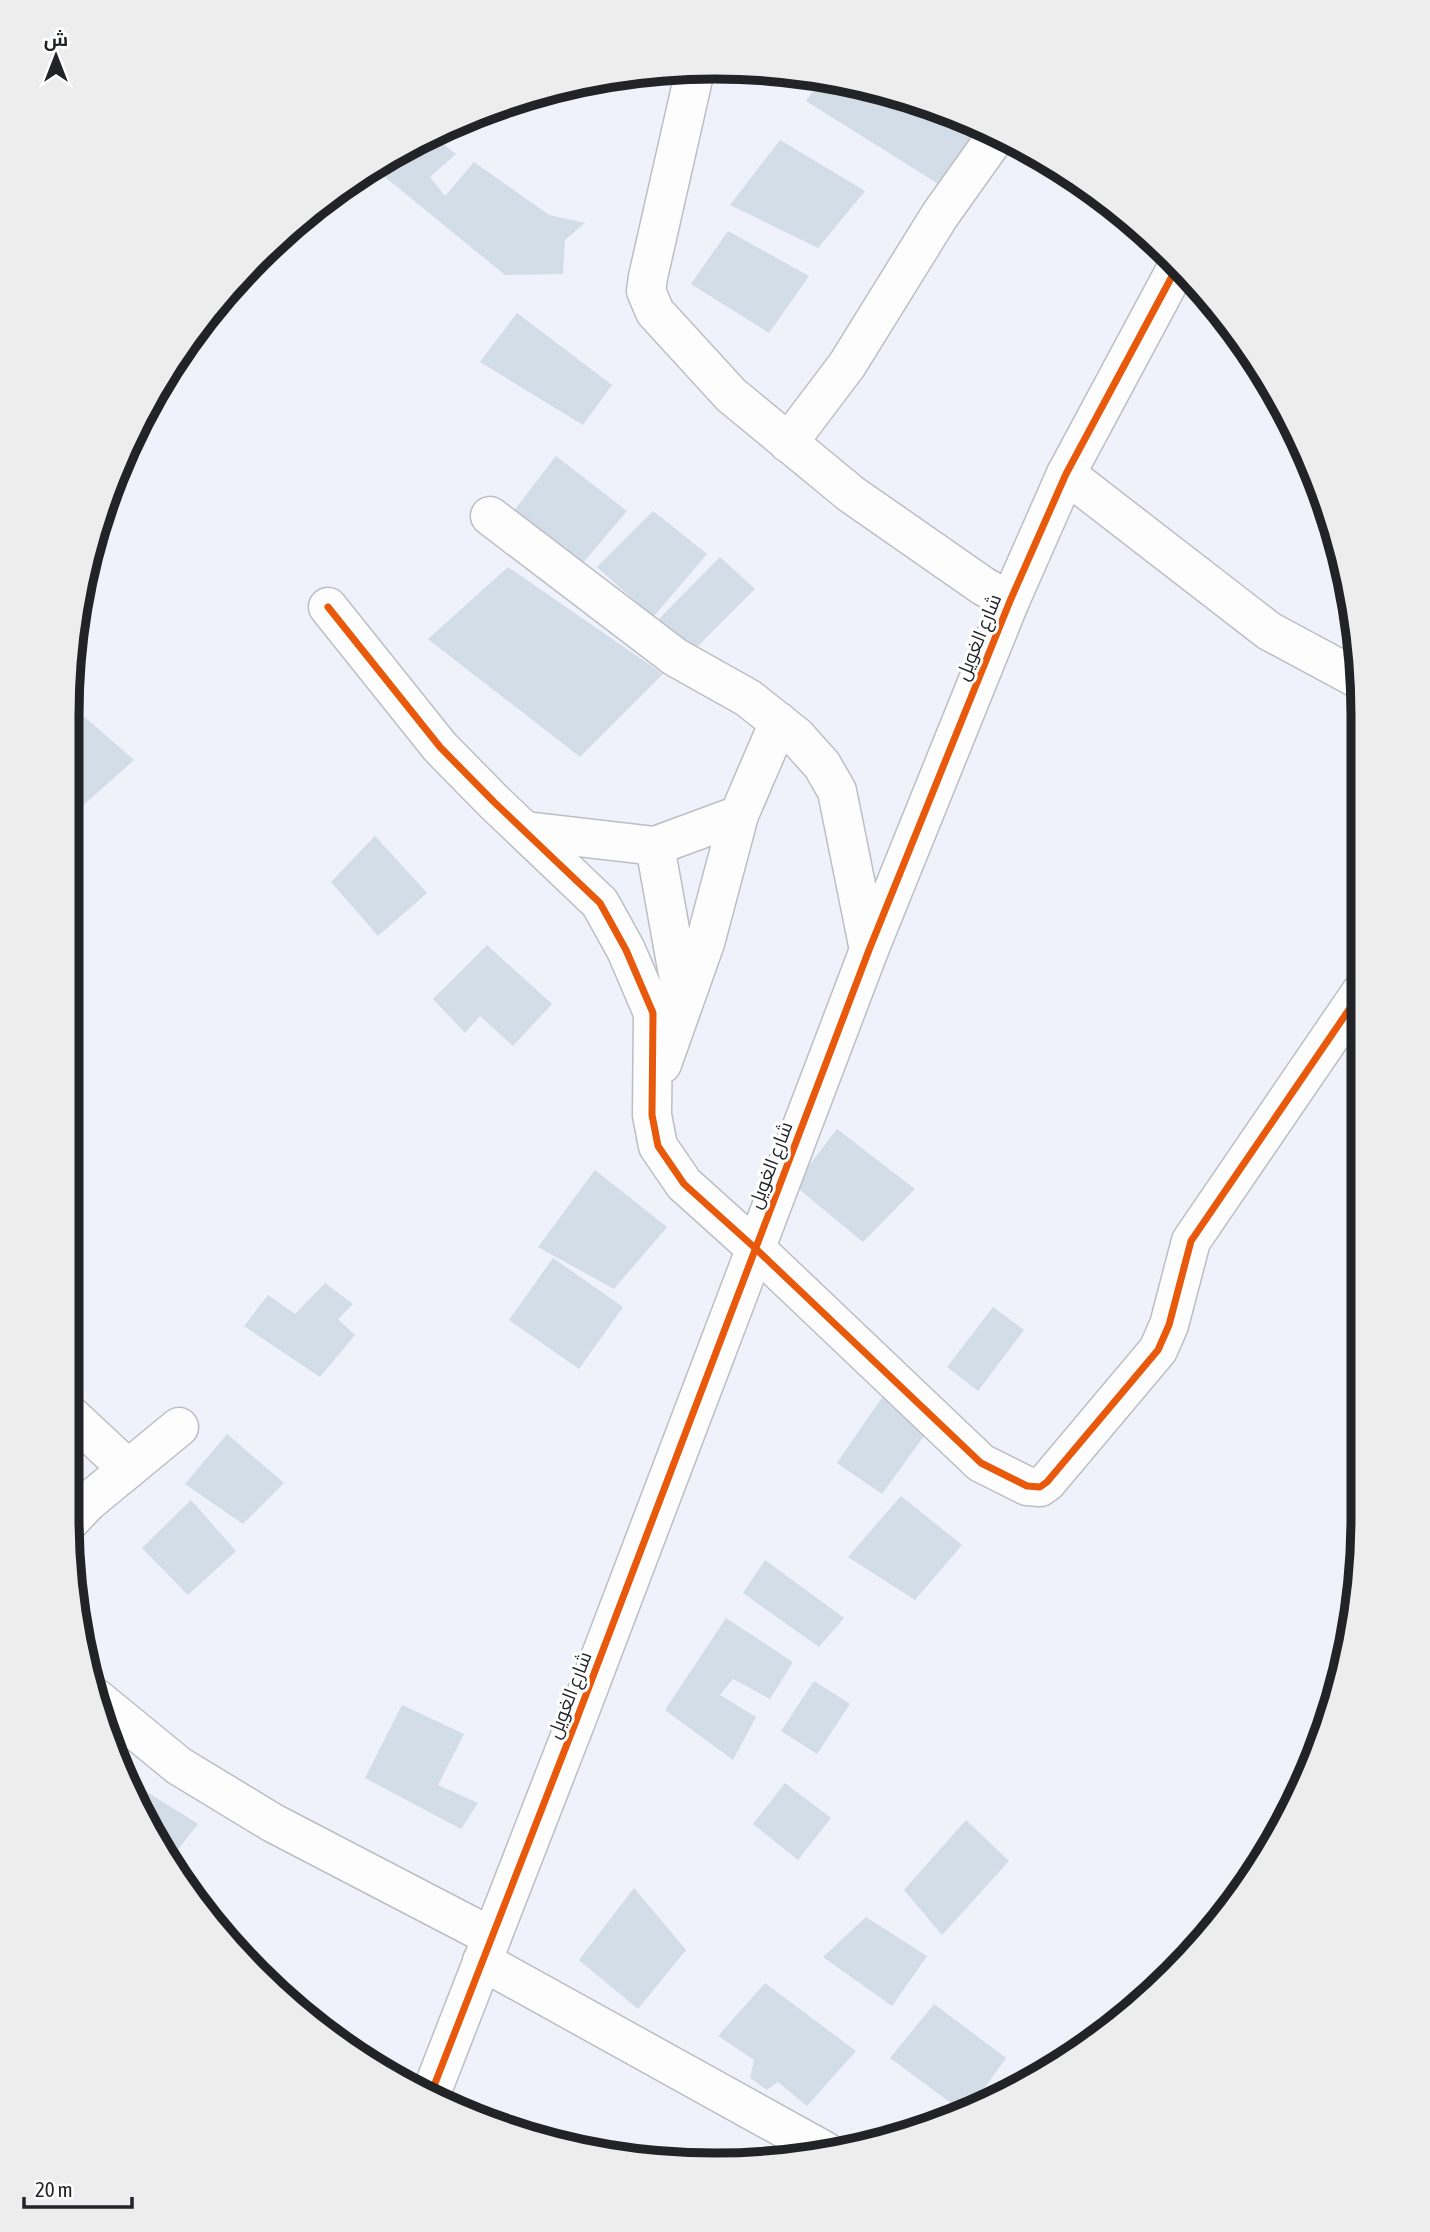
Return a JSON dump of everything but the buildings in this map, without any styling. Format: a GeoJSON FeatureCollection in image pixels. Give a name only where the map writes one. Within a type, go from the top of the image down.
{"type":"FeatureCollection","features":[{"type":"Feature","properties":{"kind":"street"},"geometry":{"type":"LineString","coordinates":[[693,80],[648,277],[648,299],[660,318],[731,395],[788,443],[851,494],[983,586],[1010,601]]}},
{"type":"Feature","properties":{"kind":"street"},"geometry":{"type":"LineString","coordinates":[[788,443],[847,365],[940,215],[992,142]]}},
{"type":"Feature","properties":{"kind":"street","name":"شارع الغويل"},"geometry":{"type":"LineString","coordinates":[[433,2088],[576,1721],[869,950],[1010,601],[1066,474],[1173,274]]}},
{"type":"Feature","properties":{"kind":"street"},"geometry":{"type":"LineString","coordinates":[[1066,474],[1269,631],[1350,675]]}},
{"type":"Feature","properties":{"kind":"street"},"geometry":{"type":"LineString","coordinates":[[490,516],[675,657],[748,698],[796,736],[822,765],[837,791],[869,950]]}},
{"type":"Feature","properties":{"kind":"street"},"geometry":{"type":"LineString","coordinates":[[328,607],[440,747],[600,903],[626,950],[653,1013],[652,1115],[658,1146],[684,1184],[981,1463],[1027,1486],[1040,1487],[1059,1469],[1158,1350],[1169,1325],[1191,1241],[1351,1007]]}},
{"type":"Feature","properties":{"kind":"street"},"geometry":{"type":"LineString","coordinates":[[653,1089],[705,943],[739,815],[779,722]]}},
{"type":"Feature","properties":{"kind":"street"},"geometry":{"type":"LineString","coordinates":[[526,831],[655,846],[739,815]]}},
{"type":"Feature","properties":{"kind":"street"},"geometry":{"type":"LineString","coordinates":[[655,846],[683,1005]]}},
{"type":"Feature","properties":{"kind":"street"},"geometry":{"type":"LineString","coordinates":[[79,1423],[128,1469]]}},
{"type":"Feature","properties":{"kind":"street"},"geometry":{"type":"LineString","coordinates":[[79,1511],[179,1427]]}},
{"type":"Feature","properties":{"kind":"street"},"geometry":{"type":"LineString","coordinates":[[109,1708],[179,1766],[815,2145]]}},
{"type":"Feature","properties":{"kind":"cycle path"},"geometry":{"type":"LineString","coordinates":[[433,2088],[576,1721],[869,950],[1010,601],[1066,474],[1173,274]]}},
{"type":"Feature","properties":{"kind":"cycle path"},"geometry":{"type":"LineString","coordinates":[[328,607],[440,747],[600,903],[626,950],[653,1013],[652,1115],[658,1146],[684,1184],[981,1463],[1027,1486],[1040,1487],[1047,1482],[1158,1350],[1169,1325],[1191,1241],[1351,1007]]}}]}
